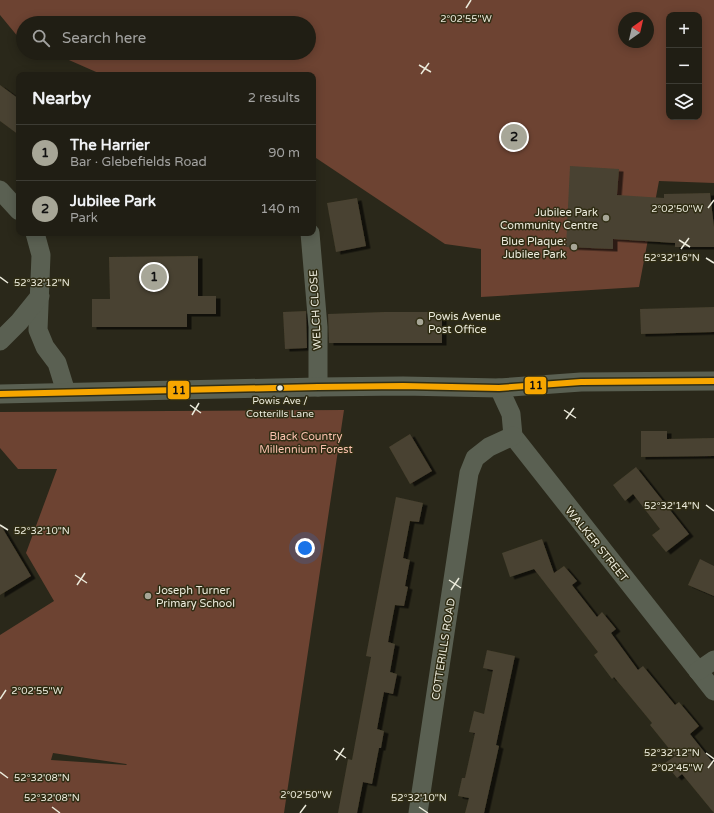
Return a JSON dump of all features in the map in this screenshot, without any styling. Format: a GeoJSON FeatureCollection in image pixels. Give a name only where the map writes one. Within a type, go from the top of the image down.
{"type":"FeatureCollection","features":[{"type":"Feature","properties":{"kind":"street"},"geometry":{"type":"LineString","coordinates":[[0,190],[16,208]]}},
{"type":"Feature","properties":{"kind":"street"},"geometry":{"type":"LineString","coordinates":[[36,236],[40,255],[38,330],[45,347],[56,363],[66,392]]}},
{"type":"Feature","properties":{"kind":"street","name":"WELCH CLOSE"},"geometry":{"type":"LineString","coordinates":[[310,236],[318,327],[318,387]]}},
{"type":"Feature","properties":{"kind":"street"},"geometry":{"type":"LineString","coordinates":[[0,341],[19,322],[40,296]]}},
{"type":"Feature","properties":{"kind":"street"},"geometry":{"type":"LineString","coordinates":[[0,394],[318,387],[403,386],[499,388],[581,382],[714,381]]}},
{"type":"Feature","properties":{"kind":"street"},"geometry":{"type":"LineString","coordinates":[[499,388],[511,414],[512,436]]}},
{"type":"Feature","properties":{"kind":"street","name":"WALKER STREET"},"geometry":{"type":"LineString","coordinates":[[512,436],[714,691]]}},
{"type":"Feature","properties":{"kind":"street","name":"COTTERILLS ROAD"},"geometry":{"type":"LineString","coordinates":[[418,813],[469,473],[475,458],[489,447],[512,436]]}},
{"type":"Feature","properties":{"kind":"street"},"geometry":{"type":"LineString","coordinates":[[698,671],[714,660]]}},
{"type":"Feature","properties":{"kind":"green space"},"geometry":{"type":"Polygon","coordinates":[[[0,0],[714,0],[714,183],[659,181],[639,287],[481,297],[481,249],[445,244],[316,158],[316,72],[96,72],[69,60],[316,60],[316,16],[16,16],[16,34],[0,15],[0,0]]]}},
{"type":"Feature","properties":{"kind":"green space","name":"Joseph Turner Primary School"},"geometry":{"type":"Polygon","coordinates":[[[344,410],[284,813],[0,813],[0,635],[54,601],[26,553],[57,469],[18,469],[0,448],[0,412],[344,410]],[[53,753],[51,760],[127,765],[53,753]]]}},
{"type":"Feature","properties":{"kind":"building"},"geometry":{"type":"Polygon","coordinates":[[[0,85],[16,97],[16,133],[0,121],[0,85]]]}},
{"type":"Feature","properties":{"kind":"building"},"geometry":{"type":"Polygon","coordinates":[[[570,166],[619,169],[617,195],[664,198],[664,194],[710,193],[714,227],[714,247],[675,247],[675,243],[613,239],[613,249],[566,247],[570,166]]]}},
{"type":"Feature","properties":{"kind":"building"},"geometry":{"type":"Polygon","coordinates":[[[357,198],[366,246],[336,252],[327,203],[357,198]]]}},
{"type":"Feature","properties":{"kind":"building"},"geometry":{"type":"Polygon","coordinates":[[[198,256],[198,296],[216,296],[216,314],[187,314],[187,327],[92,327],[92,299],[110,299],[109,257],[198,256]]]}},
{"type":"Feature","properties":{"kind":"building"},"geometry":{"type":"Polygon","coordinates":[[[714,307],[714,332],[641,334],[640,309],[714,307]]]}},
{"type":"Feature","properties":{"kind":"building"},"geometry":{"type":"Polygon","coordinates":[[[306,311],[307,348],[285,349],[283,312],[306,311]]]}},
{"type":"Feature","properties":{"kind":"building"},"geometry":{"type":"Polygon","coordinates":[[[442,312],[442,343],[329,343],[328,314],[442,312]]]}},
{"type":"Feature","properties":{"kind":"building"},"geometry":{"type":"Polygon","coordinates":[[[641,431],[667,431],[667,439],[714,438],[714,456],[641,457],[641,431]]]}},
{"type":"Feature","properties":{"kind":"building"},"geometry":{"type":"Polygon","coordinates":[[[410,434],[432,471],[410,484],[389,447],[410,434]]]}},
{"type":"Feature","properties":{"kind":"building"},"geometry":{"type":"Polygon","coordinates":[[[636,467],[689,534],[666,552],[652,535],[660,529],[633,494],[625,501],[613,485],[636,467]]]}},
{"type":"Feature","properties":{"kind":"building"},"geometry":{"type":"Polygon","coordinates":[[[396,497],[423,503],[419,522],[410,521],[403,558],[410,560],[405,586],[408,587],[404,606],[395,605],[388,642],[395,644],[390,672],[397,674],[393,694],[384,692],[377,729],[384,731],[372,784],[363,782],[357,813],[338,813],[348,759],[352,760],[371,657],[366,656],[396,497]]]}},
{"type":"Feature","properties":{"kind":"building"},"geometry":{"type":"Polygon","coordinates":[[[0,524],[31,576],[0,595],[0,524]]]}},
{"type":"Feature","properties":{"kind":"building"},"geometry":{"type":"Polygon","coordinates":[[[542,539],[554,573],[564,566],[577,581],[572,585],[597,617],[602,612],[616,629],[611,633],[638,670],[643,666],[675,705],[679,702],[699,726],[690,734],[714,764],[714,813],[682,774],[677,778],[665,763],[675,756],[650,725],[652,723],[614,677],[612,679],[594,655],[598,652],[534,569],[510,577],[502,553],[542,539]]]}},
{"type":"Feature","properties":{"kind":"building"},"geometry":{"type":"Polygon","coordinates":[[[700,559],[714,566],[714,596],[688,585],[700,559]]]}},
{"type":"Feature","properties":{"kind":"building"},"geometry":{"type":"Polygon","coordinates":[[[487,650],[515,656],[496,745],[499,746],[484,813],[465,813],[469,798],[458,796],[462,778],[465,778],[475,733],[469,732],[474,711],[484,714],[493,670],[483,668],[487,650]]]}},
{"type":"Feature","properties":{"kind":"transit line","name":"11"},"geometry":{"type":"LineString","coordinates":[[0,394],[318,387],[403,386],[499,388],[581,382],[714,381]]}},
{"type":"Feature","properties":{"kind":"place","name":"Jubilee Park"},"geometry":{"type":"Point","coordinates":[514,137]}},
{"type":"Feature","properties":{"kind":"place","name":"Jubilee Park Community Centre"},"geometry":{"type":"Point","coordinates":[606,218]}},
{"type":"Feature","properties":{"kind":"place","name":"Blue Plaque: Jubilee Park"},"geometry":{"type":"Point","coordinates":[574,247]}},
{"type":"Feature","properties":{"kind":"place","name":"The Harrier"},"geometry":{"type":"Point","coordinates":[154,277]}},
{"type":"Feature","properties":{"kind":"place","name":"Powis Avenue Post Office"},"geometry":{"type":"Point","coordinates":[420,322]}},
{"type":"Feature","properties":{"kind":"place","name":"Powis Ave / Cotterills Lane"},"geometry":{"type":"Point","coordinates":[280,388]}},
{"type":"Feature","properties":{"kind":"place","name":"Joseph Turner Primary School"},"geometry":{"type":"Point","coordinates":[148,596]}},
{"type":"Feature","properties":{"kind":"park label","name":"Black Country Millennium Forest"},"geometry":{"type":"Point","coordinates":[306,442]}}]}
